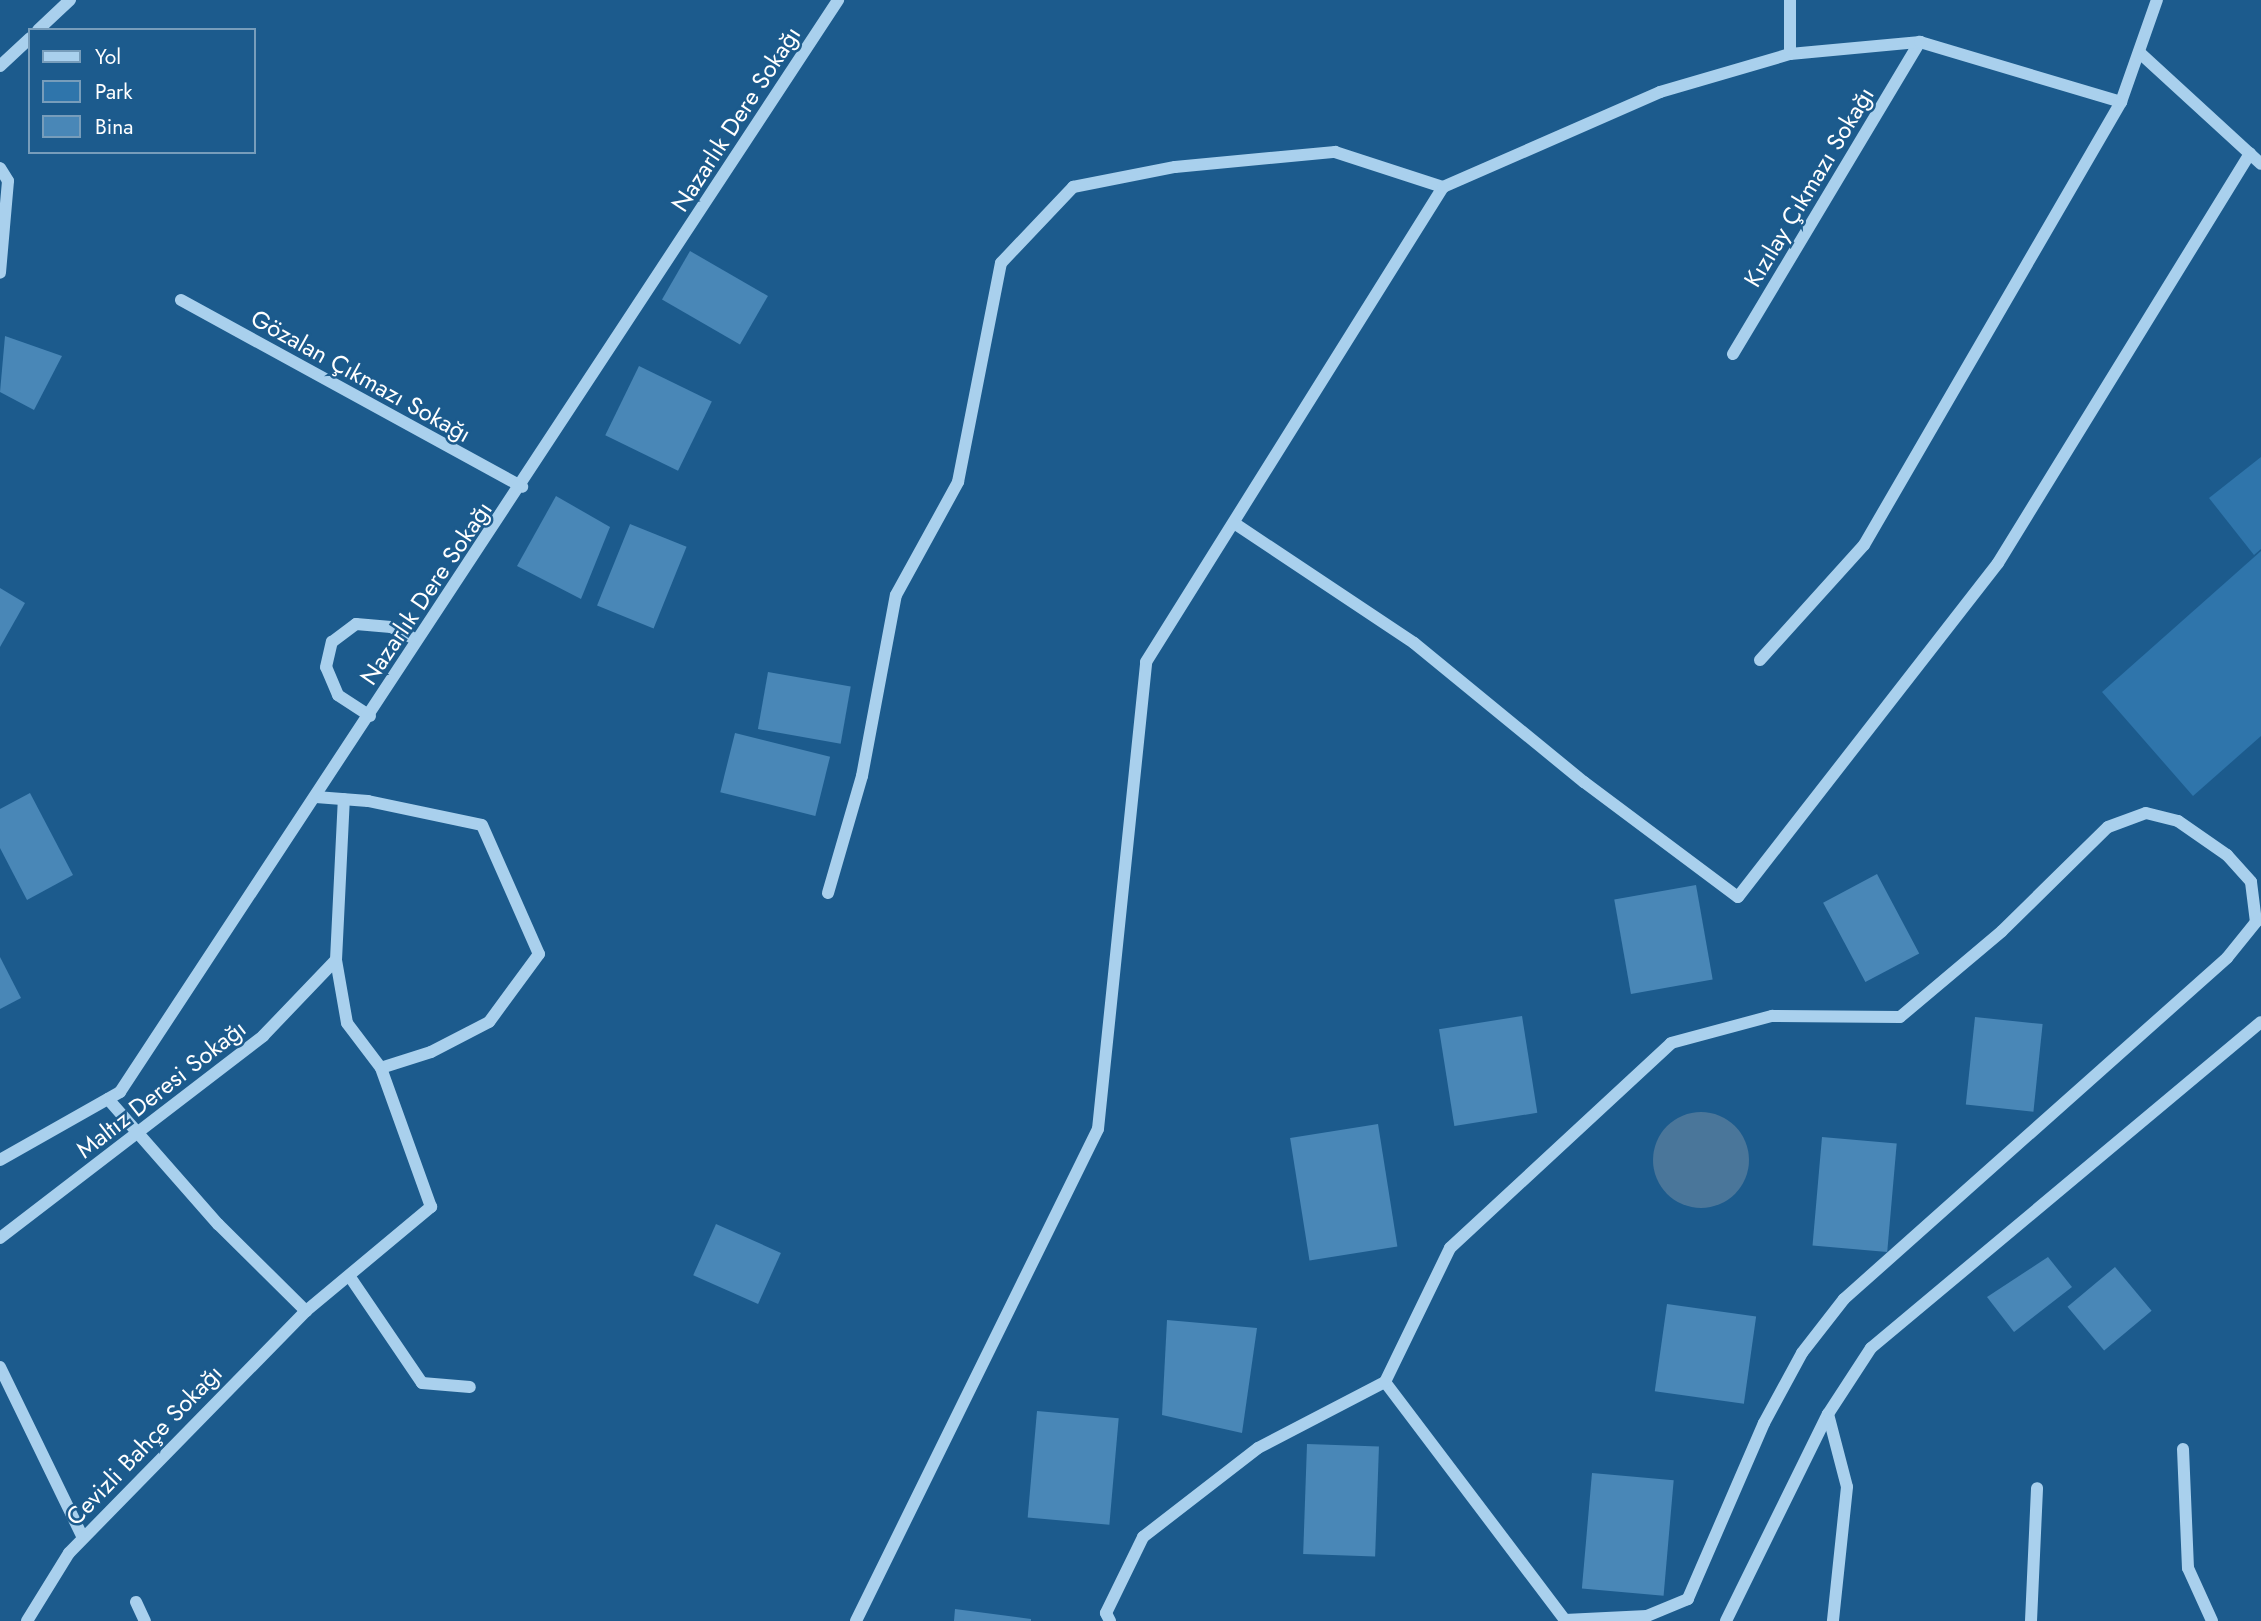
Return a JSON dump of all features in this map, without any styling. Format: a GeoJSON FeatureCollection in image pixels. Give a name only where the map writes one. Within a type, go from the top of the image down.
{"type":"FeatureCollection","features":[{"type":"Feature","properties":{"kind":"street"},"geometry":{"type":"LineString","coordinates":[[40,28],[71,0]]}},
{"type":"Feature","properties":{"kind":"street","name":"Nazarlık Dere Sokağı"},"geometry":{"type":"LineString","coordinates":[[0,1160],[120,1092],[370,716],[416,640],[522,487],[838,0]]}},
{"type":"Feature","properties":{"kind":"street"},"geometry":{"type":"LineString","coordinates":[[1790,0],[1790,54]]}},
{"type":"Feature","properties":{"kind":"street"},"geometry":{"type":"LineString","coordinates":[[1760,660],[1864,545],[2120,102],[2157,0]]}},
{"type":"Feature","properties":{"kind":"street"},"geometry":{"type":"LineString","coordinates":[[0,66],[28,40]]}},
{"type":"Feature","properties":{"kind":"street"},"geometry":{"type":"LineString","coordinates":[[856,1621],[1098,1129],[1146,663],[1443,187],[1660,92],[1790,54],[1920,42],[2120,102]]}},
{"type":"Feature","properties":{"kind":"street","name":"Kızılay Çıkmazı Sokağı"},"geometry":{"type":"LineString","coordinates":[[1733,354],[1920,42]]}},
{"type":"Feature","properties":{"kind":"street"},"geometry":{"type":"LineString","coordinates":[[2140,53],[2261,164]]}},
{"type":"Feature","properties":{"kind":"street"},"geometry":{"type":"LineString","coordinates":[[828,893],[862,776],[896,595],[958,482],[1001,263],[1073,187],[1175,167],[1335,152],[1443,187]]}},
{"type":"Feature","properties":{"kind":"street"},"geometry":{"type":"LineString","coordinates":[[1234,523],[1415,642],[1584,782],[1738,897],[1998,563],[2250,153]]}},
{"type":"Feature","properties":{"kind":"street"},"geometry":{"type":"LineString","coordinates":[[0,168],[8,181],[0,273]]}},
{"type":"Feature","properties":{"kind":"street","name":"Gözalan Çıkmazı Sokağı"},"geometry":{"type":"LineString","coordinates":[[181,300],[522,487]]}},
{"type":"Feature","properties":{"kind":"street"},"geometry":{"type":"LineString","coordinates":[[370,716],[338,695],[326,667],[332,642],[356,624],[391,626],[416,640]]}},
{"type":"Feature","properties":{"kind":"street"},"geometry":{"type":"LineString","coordinates":[[316,797],[344,799],[482,825],[539,954],[489,1022],[431,1052],[381,1068],[347,1023],[336,960],[344,799]]}},
{"type":"Feature","properties":{"kind":"street"},"geometry":{"type":"LineString","coordinates":[[1110,1621],[1106,1613],[1143,1536],[1258,1448],[1385,1382],[1450,1248],[1671,1043],[1772,1016],[1900,1017],[2002,931],[2108,827],[2146,813],[2178,821],[2227,855],[2251,883],[2256,922],[2227,958],[1844,1299],[1810,1342],[1764,1423],[1688,1600],[1647,1616],[1566,1621],[1385,1382]]}},
{"type":"Feature","properties":{"kind":"street","name":"Maltız Deresi Sokağı"},"geometry":{"type":"LineString","coordinates":[[0,1238],[67,1191],[136,1130],[263,1036],[336,960]]}},
{"type":"Feature","properties":{"kind":"street"},"geometry":{"type":"LineString","coordinates":[[1726,1621],[1828,1414],[1871,1348],[2259,1029]]}},
{"type":"Feature","properties":{"kind":"street","name":"Cevizli Bahçe Sokağı"},"geometry":{"type":"LineString","coordinates":[[27,1621],[83,1538],[306,1311],[431,1207],[381,1068]]}},
{"type":"Feature","properties":{"kind":"street"},"geometry":{"type":"LineString","coordinates":[[108,1099],[306,1311]]}},
{"type":"Feature","properties":{"kind":"street"},"geometry":{"type":"LineString","coordinates":[[350,1277],[422,1383],[470,1387]]}},
{"type":"Feature","properties":{"kind":"street"},"geometry":{"type":"LineString","coordinates":[[0,1367],[83,1538]]}},
{"type":"Feature","properties":{"kind":"street"},"geometry":{"type":"LineString","coordinates":[[1828,1414],[1847,1487],[1833,1621]]}},
{"type":"Feature","properties":{"kind":"street"},"geometry":{"type":"LineString","coordinates":[[2183,1449],[2188,1568],[2212,1621]]}},
{"type":"Feature","properties":{"kind":"street"},"geometry":{"type":"LineString","coordinates":[[2031,1621],[2036,1488]]}},
{"type":"Feature","properties":{"kind":"street"},"geometry":{"type":"LineString","coordinates":[[136,1602],[145,1621]]}},
{"type":"Feature","properties":{"kind":"green space"},"geometry":{"type":"Polygon","coordinates":[[[2261,457],[2261,549],[2254,555],[2209,498],[2261,457]]]}},
{"type":"Feature","properties":{"kind":"green space"},"geometry":{"type":"Polygon","coordinates":[[[2261,551],[2261,736],[2193,796],[2102,692],[2261,551]]]}},
{"type":"Feature","properties":{"kind":"shaded area"},"geometry":{"type":"Polygon","coordinates":[[[1701,1112],[1719,1115],[1735,1126],[1746,1142],[1749,1160],[1746,1178],[1735,1194],[1719,1205],[1701,1208],[1683,1205],[1667,1194],[1656,1178],[1653,1160],[1656,1142],[1667,1126],[1683,1115],[1701,1112]]]}},
{"type":"Feature","properties":{"kind":"building"},"geometry":{"type":"Polygon","coordinates":[[[690,251],[768,296],[740,344],[662,299],[690,251]]]}},
{"type":"Feature","properties":{"kind":"building"},"geometry":{"type":"Polygon","coordinates":[[[5,336],[62,356],[34,410],[0,392],[5,336]]]}},
{"type":"Feature","properties":{"kind":"building"},"geometry":{"type":"Polygon","coordinates":[[[639,366],[712,402],[678,471],[605,435],[639,366]]]}},
{"type":"Feature","properties":{"kind":"building"},"geometry":{"type":"Polygon","coordinates":[[[556,496],[610,527],[581,599],[517,566],[556,496]]]}},
{"type":"Feature","properties":{"kind":"building"},"geometry":{"type":"Polygon","coordinates":[[[630,524],[687,547],[654,628],[597,606],[630,524]]]}},
{"type":"Feature","properties":{"kind":"building"},"geometry":{"type":"Polygon","coordinates":[[[0,588],[25,603],[0,647],[0,588]]]}},
{"type":"Feature","properties":{"kind":"building"},"geometry":{"type":"Polygon","coordinates":[[[768,672],[851,687],[841,744],[758,729],[768,672]]]}},
{"type":"Feature","properties":{"kind":"building"},"geometry":{"type":"Polygon","coordinates":[[[735,733],[830,757],[815,816],[720,792],[735,733]]]}},
{"type":"Feature","properties":{"kind":"building"},"geometry":{"type":"Polygon","coordinates":[[[30,793],[73,875],[27,900],[0,848],[0,809],[30,793]]]}},
{"type":"Feature","properties":{"kind":"building"},"geometry":{"type":"Polygon","coordinates":[[[1877,874],[1919,953],[1865,982],[1823,903],[1877,874]]]}},
{"type":"Feature","properties":{"kind":"building"},"geometry":{"type":"Polygon","coordinates":[[[1696,885],[1713,980],[1631,994],[1614,899],[1696,885]]]}},
{"type":"Feature","properties":{"kind":"building"},"geometry":{"type":"Polygon","coordinates":[[[0,957],[21,998],[0,1009],[0,957]]]}},
{"type":"Feature","properties":{"kind":"building"},"geometry":{"type":"Polygon","coordinates":[[[1522,1016],[1537,1113],[1454,1126],[1439,1029],[1522,1016]]]}},
{"type":"Feature","properties":{"kind":"building"},"geometry":{"type":"Polygon","coordinates":[[[1975,1017],[2043,1024],[2033,1112],[1966,1105],[1975,1017]]]}},
{"type":"Feature","properties":{"kind":"building"},"geometry":{"type":"Polygon","coordinates":[[[1378,1124],[1397,1246],[1309,1260],[1290,1138],[1378,1124]]]}},
{"type":"Feature","properties":{"kind":"building"},"geometry":{"type":"Polygon","coordinates":[[[1822,1137],[1897,1144],[1887,1252],[1813,1246],[1822,1137]]]}},
{"type":"Feature","properties":{"kind":"building"},"geometry":{"type":"Polygon","coordinates":[[[716,1224],[781,1253],[758,1304],[693,1275],[716,1224]]]}},
{"type":"Feature","properties":{"kind":"building"},"geometry":{"type":"Polygon","coordinates":[[[2048,1257],[2072,1287],[2014,1332],[1987,1297],[2048,1257]]]}},
{"type":"Feature","properties":{"kind":"building"},"geometry":{"type":"Polygon","coordinates":[[[2115,1267],[2152,1311],[2104,1351],[2068,1307],[2115,1267]]]}},
{"type":"Feature","properties":{"kind":"building"},"geometry":{"type":"Polygon","coordinates":[[[1667,1304],[1756,1317],[1744,1404],[1655,1391],[1667,1304]]]}},
{"type":"Feature","properties":{"kind":"building"},"geometry":{"type":"Polygon","coordinates":[[[1167,1320],[1257,1328],[1242,1433],[1162,1415],[1167,1320]]]}},
{"type":"Feature","properties":{"kind":"building"},"geometry":{"type":"Polygon","coordinates":[[[1037,1411],[1119,1418],[1109,1525],[1028,1518],[1037,1411]]]}},
{"type":"Feature","properties":{"kind":"building"},"geometry":{"type":"Polygon","coordinates":[[[1307,1444],[1379,1447],[1375,1556],[1303,1554],[1307,1444]]]}},
{"type":"Feature","properties":{"kind":"building"},"geometry":{"type":"Polygon","coordinates":[[[1592,1473],[1674,1480],[1664,1596],[1582,1589],[1592,1473]]]}},
{"type":"Feature","properties":{"kind":"building"},"geometry":{"type":"Polygon","coordinates":[[[955,1609],[1031,1619],[1031,1621],[954,1621],[955,1609]]]}}]}
